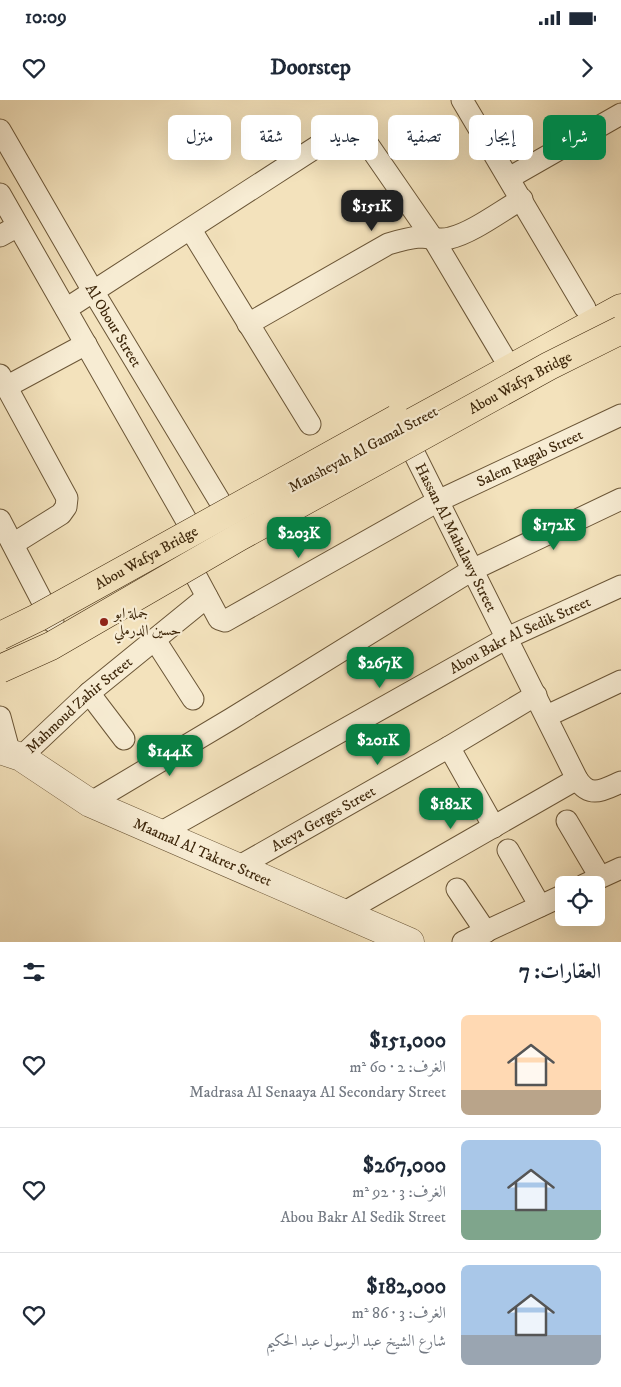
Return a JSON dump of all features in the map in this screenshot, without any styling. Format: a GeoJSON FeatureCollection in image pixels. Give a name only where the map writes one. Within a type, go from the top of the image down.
{"type":"FeatureCollection","features":[{"type":"Feature","properties":{"kind":"main road","name":"Mansheyah Al Gamal Street"},"geometry":{"type":"LineString","coordinates":[[399,423],[503,356],[621,288]]}},
{"type":"Feature","properties":{"kind":"main road","name":"Mansheyah Al Gamal Street"},"geometry":{"type":"LineString","coordinates":[[0,649],[53,622],[399,423],[621,308]]}},
{"type":"Feature","properties":{"kind":"main road","name":"Abou Wafya Bridge"},"geometry":{"type":"LineString","coordinates":[[0,669],[51,646],[248,532],[549,366],[621,330]]}},
{"type":"Feature","properties":{"kind":"main road","name":"Abou Wafya Bridge"},"geometry":{"type":"LineString","coordinates":[[0,636],[399,423]]}},
{"type":"Feature","properties":{"kind":"street"},"geometry":{"type":"LineString","coordinates":[[462,100],[585,308]]}},
{"type":"Feature","properties":{"kind":"street"},"geometry":{"type":"LineString","coordinates":[[509,178],[621,114]]}},
{"type":"Feature","properties":{"kind":"street","name":"Al Obour Street"},"geometry":{"type":"LineString","coordinates":[[0,130],[93,291],[231,520]]}},
{"type":"Feature","properties":{"kind":"street"},"geometry":{"type":"LineString","coordinates":[[66,309],[191,230],[335,135],[351,133],[365,140],[434,240],[503,356]]}},
{"type":"Feature","properties":{"kind":"street"},"geometry":{"type":"LineString","coordinates":[[0,194],[9,231],[66,309],[86,344],[189,543],[207,597]]}},
{"type":"Feature","properties":{"kind":"street"},"geometry":{"type":"LineString","coordinates":[[248,324],[388,244],[420,237],[434,240],[448,239],[461,235],[522,199]]}},
{"type":"Feature","properties":{"kind":"street"},"geometry":{"type":"LineString","coordinates":[[191,230],[310,424]]}},
{"type":"Feature","properties":{"kind":"street"},"geometry":{"type":"LineString","coordinates":[[13,544],[61,514],[66,507],[67,498],[3,381],[86,344]]}},
{"type":"Feature","properties":{"kind":"street","name":"Salem Ragab Street"},"geometry":{"type":"LineString","coordinates":[[207,597],[219,619],[222,621],[228,620],[438,501],[621,415]]}},
{"type":"Feature","properties":{"kind":"street","name":"Hassan Al Mahalawy Street"},"geometry":{"type":"LineString","coordinates":[[399,423],[577,779]]}},
{"type":"Feature","properties":{"kind":"street"},"geometry":{"type":"LineString","coordinates":[[90,803],[231,719],[472,570],[621,499]]}},
{"type":"Feature","properties":{"kind":"street"},"geometry":{"type":"LineString","coordinates":[[0,520],[53,622]]}},
{"type":"Feature","properties":{"kind":"street","name":"Abou Bakr Al Sedik Street"},"geometry":{"type":"LineString","coordinates":[[160,833],[507,638],[621,586]]}},
{"type":"Feature","properties":{"kind":"street","name":"Mahmoud Zahir Street"},"geometry":{"type":"LineString","coordinates":[[11,754],[89,694],[207,597]]}},
{"type":"Feature","properties":{"kind":"street"},"geometry":{"type":"LineString","coordinates":[[155,640],[193,699]]}},
{"type":"Feature","properties":{"kind":"street"},"geometry":{"type":"LineString","coordinates":[[547,716],[621,681]]}},
{"type":"Feature","properties":{"kind":"street"},"geometry":{"type":"LineString","coordinates":[[89,694],[124,739]]}},
{"type":"Feature","properties":{"kind":"street","name":"Ateya Gerges Street"},"geometry":{"type":"LineString","coordinates":[[238,867],[449,747],[536,695]]}},
{"type":"Feature","properties":{"kind":"street"},"geometry":{"type":"LineString","coordinates":[[0,717],[11,754]]}},
{"type":"Feature","properties":{"kind":"street"},"geometry":{"type":"LineString","coordinates":[[449,747],[494,827]]}},
{"type":"Feature","properties":{"kind":"street","name":"Maamal Al Takrer Street"},"geometry":{"type":"LineString","coordinates":[[11,754],[90,803],[410,942]]}},
{"type":"Feature","properties":{"kind":"street"},"geometry":{"type":"LineString","coordinates":[[343,913],[577,779],[583,788],[592,792],[602,791],[621,782]]}},
{"type":"Feature","properties":{"kind":"street"},"geometry":{"type":"LineString","coordinates":[[567,821],[590,876]]}},
{"type":"Feature","properties":{"kind":"street"},"geometry":{"type":"LineString","coordinates":[[508,850],[540,906]]}},
{"type":"Feature","properties":{"kind":"street"},"geometry":{"type":"LineString","coordinates":[[603,876],[621,868]]}},
{"type":"Feature","properties":{"kind":"street"},"geometry":{"type":"LineString","coordinates":[[457,889],[486,932]]}},
{"type":"Feature","properties":{"kind":"street"},"geometry":{"type":"LineString","coordinates":[[464,942],[555,899]]}},
{"type":"Feature","properties":{"kind":"place","name":"جملة ابو حسين الدرملي"},"geometry":{"type":"Point","coordinates":[104,622]}}]}
